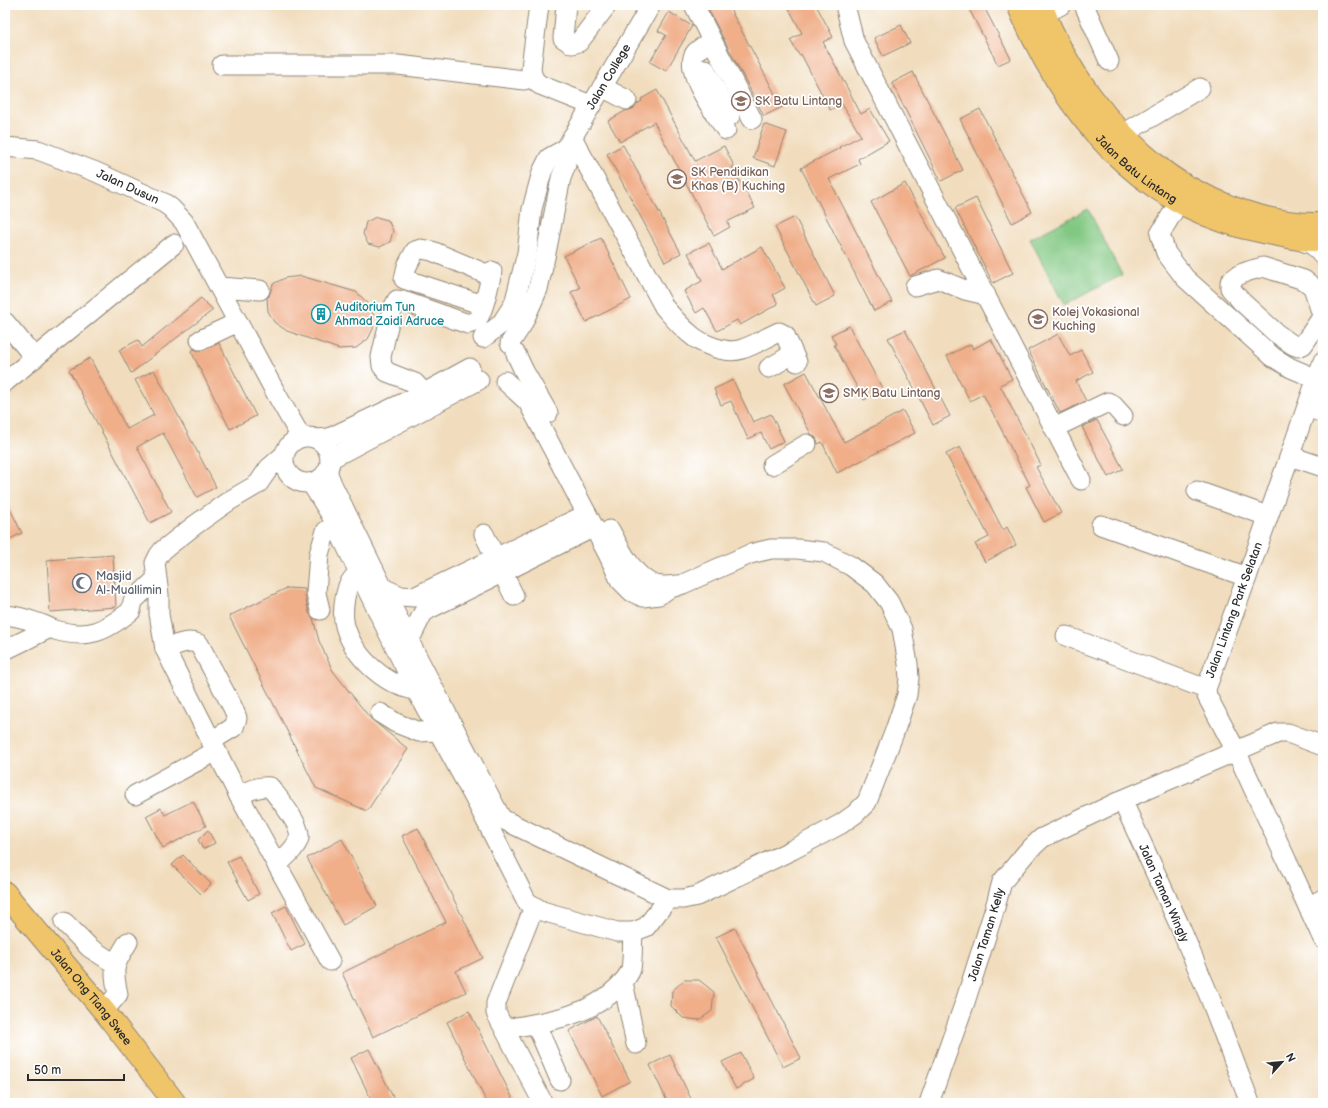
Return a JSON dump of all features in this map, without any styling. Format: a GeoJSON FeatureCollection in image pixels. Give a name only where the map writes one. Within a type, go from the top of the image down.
{"type":"FeatureCollection","features":[{"type":"Feature","properties":{"kind":"main road","name":"Jalan Batu Lintang"},"geometry":{"type":"LineString","coordinates":[[1018,5],[1047,66],[1067,97],[1093,131],[1126,165],[1159,190],[1179,202],[1215,218],[1246,229],[1292,238],[1323,240]]}},
{"type":"Feature","properties":{"kind":"main road","name":"Jalan Batu Lintang"},"geometry":{"type":"LineString","coordinates":[[1049,8],[1071,67],[1112,123],[1136,148],[1162,170],[1191,189],[1250,214],[1277,220],[1323,224]]}},
{"type":"Feature","properties":{"kind":"main road","name":"Jalan Ong Tiang Swee"},"geometry":{"type":"LineString","coordinates":[[5,893],[104,1011],[175,1103]]}},
{"type":"Feature","properties":{"kind":"street"},"geometry":{"type":"LineString","coordinates":[[539,5],[531,68],[532,76],[540,85],[591,105]]}},
{"type":"Feature","properties":{"kind":"street"},"geometry":{"type":"LineString","coordinates":[[566,5],[563,38],[572,44],[579,42],[607,5]]}},
{"type":"Feature","properties":{"kind":"street","name":"Jalan College"},"geometry":{"type":"LineString","coordinates":[[569,143],[651,5]]}},
{"type":"Feature","properties":{"kind":"street"},"geometry":{"type":"LineString","coordinates":[[694,5],[752,119]]}},
{"type":"Feature","properties":{"kind":"street"},"geometry":{"type":"LineString","coordinates":[[845,5],[854,41],[1081,480]]}},
{"type":"Feature","properties":{"kind":"street"},"geometry":{"type":"LineString","coordinates":[[1084,5],[1109,61]]}},
{"type":"Feature","properties":{"kind":"street"},"geometry":{"type":"LineString","coordinates":[[712,41],[695,52],[728,123]]}},
{"type":"Feature","properties":{"kind":"street"},"geometry":{"type":"LineString","coordinates":[[222,65],[398,65],[524,80],[532,76]]}},
{"type":"Feature","properties":{"kind":"street"},"geometry":{"type":"LineString","coordinates":[[602,87],[628,100]]}},
{"type":"Feature","properties":{"kind":"street"},"geometry":{"type":"LineString","coordinates":[[1123,134],[1200,88]]}},
{"type":"Feature","properties":{"kind":"street"},"geometry":{"type":"LineString","coordinates":[[569,143],[566,165],[561,178],[538,289],[513,348],[516,366],[510,377],[505,381],[492,384],[485,383],[475,374],[469,360],[471,351],[475,344],[501,324],[514,304],[527,253],[532,209],[542,172],[549,158],[569,143]]}},
{"type":"Feature","properties":{"kind":"street"},"geometry":{"type":"LineString","coordinates":[[569,143],[664,307],[676,321],[691,336],[724,351],[741,350],[779,332],[785,335],[795,358],[769,368]]}},
{"type":"Feature","properties":{"kind":"street","name":"Jalan Dusun"},"geometry":{"type":"LineString","coordinates":[[5,147],[38,150],[96,172],[172,208],[184,222],[278,397],[286,426],[297,444]]}},
{"type":"Feature","properties":{"kind":"street"},"geometry":{"type":"LineString","coordinates":[[1179,202],[1160,234],[1166,253],[1185,278],[1273,357],[1291,368],[1321,371]]}},
{"type":"Feature","properties":{"kind":"street"},"geometry":{"type":"LineString","coordinates":[[1292,238],[1314,245],[1323,256]]}},
{"type":"Feature","properties":{"kind":"street"},"geometry":{"type":"LineString","coordinates":[[5,382],[174,244]]}},
{"type":"Feature","properties":{"kind":"street"},"geometry":{"type":"LineString","coordinates":[[397,300],[468,324],[476,321],[478,318],[492,274],[432,251],[421,249],[415,251],[407,266],[389,322],[381,357],[382,366],[387,372],[415,383],[424,393]]}},
{"type":"Feature","properties":{"kind":"street"},"geometry":{"type":"LineString","coordinates":[[1263,267],[1318,285],[1322,315],[1307,341],[1298,347],[1276,333],[1242,302],[1230,288],[1230,282],[1237,276],[1263,267]]}},
{"type":"Feature","properties":{"kind":"street"},"geometry":{"type":"LineString","coordinates":[[404,279],[483,304]]}},
{"type":"Feature","properties":{"kind":"street"},"geometry":{"type":"LineString","coordinates":[[915,286],[938,279],[965,290],[986,296]]}},
{"type":"Feature","properties":{"kind":"street"},"geometry":{"type":"LineString","coordinates":[[216,281],[260,290]]}},
{"type":"Feature","properties":{"kind":"street"},"geometry":{"type":"LineString","coordinates":[[5,322],[35,358]]}},
{"type":"Feature","properties":{"kind":"street"},"geometry":{"type":"LineString","coordinates":[[200,340],[238,322]]}},
{"type":"Feature","properties":{"kind":"street"},"geometry":{"type":"LineString","coordinates":[[483,338],[497,336],[504,339],[513,348],[625,557],[643,579],[656,585],[668,586],[683,584]]}},
{"type":"Feature","properties":{"kind":"street","name":"Jalan Lintang Park Selatan"},"geometry":{"type":"LineString","coordinates":[[1321,371],[1315,410],[1290,456],[1206,689],[1207,696],[1315,903],[1323,939]]}},
{"type":"Feature","properties":{"kind":"street"},"geometry":{"type":"LineString","coordinates":[[330,962],[239,796],[165,649],[159,614],[159,595],[155,563],[163,550],[218,509],[258,484],[269,468],[297,444],[329,438],[424,393],[475,374]]}},
{"type":"Feature","properties":{"kind":"street"},"geometry":{"type":"LineString","coordinates":[[297,444],[285,467],[286,471],[297,481],[311,483],[323,476],[328,465],[475,374]]}},
{"type":"Feature","properties":{"kind":"street"},"geometry":{"type":"LineString","coordinates":[[476,800],[502,819],[668,899],[684,899],[698,896],[841,824],[855,814],[867,802],[894,733],[906,695],[909,678],[902,629],[889,602],[875,584],[851,566],[824,552],[797,549],[771,549],[750,554],[683,584],[668,589],[659,595],[643,597],[632,592],[620,580],[591,520],[528,402],[505,381]]}},
{"type":"Feature","properties":{"kind":"street"},"geometry":{"type":"LineString","coordinates":[[1054,428],[1108,402],[1123,416]]}},
{"type":"Feature","properties":{"kind":"street"},"geometry":{"type":"LineString","coordinates":[[297,444],[326,447],[328,465],[383,588],[409,641],[438,731],[476,800],[527,902],[542,911],[617,932],[633,932],[646,927],[668,899]]}},
{"type":"Feature","properties":{"kind":"street"},"geometry":{"type":"LineString","coordinates":[[772,464],[807,444]]}},
{"type":"Feature","properties":{"kind":"street"},"geometry":{"type":"LineString","coordinates":[[1290,456],[1323,467]]}},
{"type":"Feature","properties":{"kind":"street"},"geometry":{"type":"LineString","coordinates":[[258,484],[276,483],[291,477]]}},
{"type":"Feature","properties":{"kind":"street"},"geometry":{"type":"LineString","coordinates":[[311,483],[424,688],[502,819]]}},
{"type":"Feature","properties":{"kind":"street"},"geometry":{"type":"LineString","coordinates":[[1197,491],[1268,516]]}},
{"type":"Feature","properties":{"kind":"street"},"geometry":{"type":"LineString","coordinates":[[409,641],[423,613],[500,565],[591,520]]}},
{"type":"Feature","properties":{"kind":"street"},"geometry":{"type":"LineString","coordinates":[[320,610],[316,593],[319,554],[326,531],[335,525]]}},
{"type":"Feature","properties":{"kind":"street"},"geometry":{"type":"LineString","coordinates":[[1101,525],[1247,577]]}},
{"type":"Feature","properties":{"kind":"street"},"geometry":{"type":"LineString","coordinates":[[484,534],[514,596]]}},
{"type":"Feature","properties":{"kind":"street"},"geometry":{"type":"LineString","coordinates":[[383,588],[401,596],[414,597],[500,565]]}},
{"type":"Feature","properties":{"kind":"street"},"geometry":{"type":"LineString","coordinates":[[359,571],[348,585],[345,599],[345,625],[353,643],[362,658],[380,674],[398,684],[424,688]]}},
{"type":"Feature","properties":{"kind":"street"},"geometry":{"type":"LineString","coordinates":[[5,615],[42,624],[54,630],[79,634],[94,633],[111,625],[131,611],[133,601],[156,579]]}},
{"type":"Feature","properties":{"kind":"street"},"geometry":{"type":"LineString","coordinates":[[5,650],[50,628]]}},
{"type":"Feature","properties":{"kind":"street"},"geometry":{"type":"LineString","coordinates":[[1066,636],[1206,689]]}},
{"type":"Feature","properties":{"kind":"street"},"geometry":{"type":"LineString","coordinates":[[135,795],[214,746],[234,727],[237,718],[199,644],[193,641],[165,649]]}},
{"type":"Feature","properties":{"kind":"street"},"geometry":{"type":"LineString","coordinates":[[380,713],[396,723],[419,732],[438,731]]}},
{"type":"Feature","properties":{"kind":"street"},"geometry":{"type":"LineString","coordinates":[[1122,800],[1278,733],[1288,733],[1323,746]]}},
{"type":"Feature","properties":{"kind":"street"},"geometry":{"type":"LineString","coordinates":[[239,796],[262,786],[270,787],[284,804],[291,816],[300,834],[299,840],[293,849],[277,865]]}},
{"type":"Feature","properties":{"kind":"street","name":"Jalan Taman Kelly"},"geometry":{"type":"LineString","coordinates":[[929,1103],[965,1002],[1002,882],[1026,852],[1042,838],[1122,800]]}},
{"type":"Feature","properties":{"kind":"street","name":"Jalan Taman Wingly"},"geometry":{"type":"LineString","coordinates":[[1122,800],[1178,922],[1210,998],[1250,1103]]}},
{"type":"Feature","properties":{"kind":"street"},"geometry":{"type":"LineString","coordinates":[[796,861],[837,840]]}},
{"type":"Feature","properties":{"kind":"street"},"geometry":{"type":"LineString","coordinates":[[534,907],[496,1003],[496,1013],[542,1103]]}},
{"type":"Feature","properties":{"kind":"street"},"geometry":{"type":"LineString","coordinates":[[64,922],[90,948],[115,964]]}},
{"type":"Feature","properties":{"kind":"street"},"geometry":{"type":"LineString","coordinates":[[505,1029],[560,1019],[584,1010],[610,996],[623,982],[631,970],[633,932]]}},
{"type":"Feature","properties":{"kind":"street"},"geometry":{"type":"LineString","coordinates":[[104,1011],[118,994],[114,974],[115,964],[128,942]]}},
{"type":"Feature","properties":{"kind":"street"},"geometry":{"type":"LineString","coordinates":[[623,982],[636,1044]]}},
{"type":"Feature","properties":{"kind":"street"},"geometry":{"type":"LineString","coordinates":[[536,1024],[560,1080]]}},
{"type":"Feature","properties":{"kind":"green space"},"geometry":{"type":"Polygon","coordinates":[[[1088,209],[1122,275],[1064,305],[1030,239],[1088,209]]]}},
{"type":"Feature","properties":{"kind":"building"},"geometry":{"type":"Polygon","coordinates":[[[706,5],[728,5],[782,107],[764,116],[706,5]]]}},
{"type":"Feature","properties":{"kind":"building"},"geometry":{"type":"Polygon","coordinates":[[[787,5],[816,5],[833,37],[823,42],[861,114],[870,109],[889,141],[858,159],[860,164],[829,179],[892,302],[874,311],[801,168],[861,136],[842,104],[830,110],[801,54],[799,55],[790,40],[802,33],[787,5]]]}},
{"type":"Feature","properties":{"kind":"building"},"geometry":{"type":"Polygon","coordinates":[[[967,5],[983,5],[1011,59],[998,65],[967,5]]]}},
{"type":"Feature","properties":{"kind":"building"},"geometry":{"type":"Polygon","coordinates":[[[669,12],[692,26],[666,71],[650,62],[666,35],[658,31],[669,12]]]}},
{"type":"Feature","properties":{"kind":"building"},"geometry":{"type":"Polygon","coordinates":[[[901,25],[910,43],[883,56],[874,38],[901,25]]]}},
{"type":"Feature","properties":{"kind":"building"},"geometry":{"type":"Polygon","coordinates":[[[913,72],[963,170],[941,181],[892,83],[913,72]]]}},
{"type":"Feature","properties":{"kind":"building"},"geometry":{"type":"Polygon","coordinates":[[[657,90],[695,161],[724,146],[734,166],[732,167],[755,208],[727,222],[730,227],[714,236],[654,122],[620,142],[608,121],[625,111],[633,109],[642,101],[641,99],[657,90]]]}},
{"type":"Feature","properties":{"kind":"building"},"geometry":{"type":"Polygon","coordinates":[[[980,109],[1032,212],[1012,223],[960,119],[980,109]]]}},
{"type":"Feature","properties":{"kind":"building"},"geometry":{"type":"Polygon","coordinates":[[[764,124],[787,132],[775,166],[753,158],[764,124]]]}},
{"type":"Feature","properties":{"kind":"building"},"geometry":{"type":"Polygon","coordinates":[[[623,145],[681,253],[665,262],[607,154],[623,145]]]}},
{"type":"Feature","properties":{"kind":"building"},"geometry":{"type":"Polygon","coordinates":[[[905,183],[945,258],[910,276],[871,202],[905,183]]]}},
{"type":"Feature","properties":{"kind":"building"},"geometry":{"type":"Polygon","coordinates":[[[976,198],[1013,273],[993,283],[955,208],[976,198]]]}},
{"type":"Feature","properties":{"kind":"building"},"geometry":{"type":"Polygon","coordinates":[[[376,217],[388,220],[393,231],[390,242],[380,247],[368,244],[363,234],[366,222],[376,217]]]}},
{"type":"Feature","properties":{"kind":"building"},"geometry":{"type":"Polygon","coordinates":[[[795,217],[835,296],[816,306],[775,227],[795,217]]]}},
{"type":"Feature","properties":{"kind":"building"},"geometry":{"type":"Polygon","coordinates":[[[601,238],[631,299],[586,322],[571,292],[580,288],[564,256],[601,238]]]}},
{"type":"Feature","properties":{"kind":"building"},"geometry":{"type":"Polygon","coordinates":[[[709,243],[722,269],[762,247],[785,288],[773,295],[778,304],[740,325],[737,320],[717,331],[704,308],[696,313],[684,291],[702,281],[688,253],[709,243]]]}},
{"type":"Feature","properties":{"kind":"building","name":"Auditorium Tun Ahmad Zaidi Adruce"},"geometry":{"type":"Polygon","coordinates":[[[301,276],[356,292],[368,303],[374,316],[373,329],[368,339],[356,348],[339,349],[287,331],[274,322],[268,311],[267,298],[273,284],[285,278],[301,276]]]}},
{"type":"Feature","properties":{"kind":"building"},"geometry":{"type":"Polygon","coordinates":[[[201,298],[213,310],[131,373],[119,350],[138,340],[142,347],[201,298]]]}},
{"type":"Feature","properties":{"kind":"building"},"geometry":{"type":"Polygon","coordinates":[[[849,326],[883,390],[864,400],[834,345],[836,344],[831,335],[849,326]]]}},
{"type":"Feature","properties":{"kind":"building"},"geometry":{"type":"Polygon","coordinates":[[[905,330],[950,416],[933,425],[888,338],[905,330]]]}},
{"type":"Feature","properties":{"kind":"building"},"geometry":{"type":"Polygon","coordinates":[[[1058,334],[1070,356],[1081,350],[1093,372],[1076,381],[1086,401],[1060,413],[1028,350],[1058,334]]]}},
{"type":"Feature","properties":{"kind":"building"},"geometry":{"type":"Polygon","coordinates":[[[991,339],[1012,379],[1000,385],[1041,465],[1036,467],[1061,513],[1044,522],[1026,487],[1030,485],[983,394],[970,401],[947,356],[971,344],[973,349],[991,339]]]}},
{"type":"Feature","properties":{"kind":"building"},"geometry":{"type":"Polygon","coordinates":[[[219,343],[256,416],[230,429],[191,351],[194,349],[200,351],[204,350],[219,343]]]}},
{"type":"Feature","properties":{"kind":"building"},"geometry":{"type":"Polygon","coordinates":[[[90,358],[127,429],[154,415],[135,380],[154,370],[216,487],[197,497],[163,433],[137,447],[171,512],[150,523],[69,370],[90,358]]]}},
{"type":"Feature","properties":{"kind":"building"},"geometry":{"type":"Polygon","coordinates":[[[806,372],[844,442],[903,411],[915,433],[837,473],[822,442],[818,444],[816,438],[811,434],[784,384],[806,372]]]}},
{"type":"Feature","properties":{"kind":"building"},"geometry":{"type":"Polygon","coordinates":[[[733,380],[753,422],[771,414],[784,441],[769,449],[761,433],[748,439],[731,401],[721,405],[714,389],[733,380]]]}},
{"type":"Feature","properties":{"kind":"building"},"geometry":{"type":"Polygon","coordinates":[[[1097,420],[1123,469],[1108,477],[1082,427],[1097,420]]]}},
{"type":"Feature","properties":{"kind":"building"},"geometry":{"type":"Polygon","coordinates":[[[960,447],[1003,530],[1007,527],[1016,545],[985,562],[975,544],[989,537],[946,454],[960,447]]]}},
{"type":"Feature","properties":{"kind":"building"},"geometry":{"type":"Polygon","coordinates":[[[5,499],[22,533],[10,539],[5,529],[5,499]]]}},
{"type":"Feature","properties":{"kind":"building","name":"Masjid Al-Muallimin"},"geometry":{"type":"Polygon","coordinates":[[[113,555],[116,607],[50,612],[47,560],[113,555]]]}},
{"type":"Feature","properties":{"kind":"building"},"geometry":{"type":"Polygon","coordinates":[[[287,588],[305,589],[309,613],[313,618],[319,641],[333,671],[370,718],[408,749],[367,811],[316,788],[229,616],[287,588]]]}},
{"type":"Feature","properties":{"kind":"building"},"geometry":{"type":"Polygon","coordinates":[[[193,801],[206,826],[163,848],[146,816],[161,808],[165,815],[193,801]]]}},
{"type":"Feature","properties":{"kind":"building"},"geometry":{"type":"Polygon","coordinates":[[[418,828],[483,958],[456,971],[466,992],[373,1037],[342,973],[446,922],[402,836],[418,828]]]}},
{"type":"Feature","properties":{"kind":"building"},"geometry":{"type":"Polygon","coordinates":[[[208,830],[215,843],[203,849],[198,840],[208,830]]]}},
{"type":"Feature","properties":{"kind":"building"},"geometry":{"type":"Polygon","coordinates":[[[342,839],[377,906],[343,925],[307,858],[342,839]]]}},
{"type":"Feature","properties":{"kind":"building"},"geometry":{"type":"Polygon","coordinates":[[[183,855],[211,884],[201,894],[172,865],[183,855]]]}},
{"type":"Feature","properties":{"kind":"building"},"geometry":{"type":"Polygon","coordinates":[[[239,856],[259,894],[248,900],[227,862],[239,856]]]}},
{"type":"Feature","properties":{"kind":"building"},"geometry":{"type":"Polygon","coordinates":[[[286,906],[305,944],[291,951],[272,913],[286,906]]]}},
{"type":"Feature","properties":{"kind":"building"},"geometry":{"type":"Polygon","coordinates":[[[735,928],[801,1058],[783,1067],[716,937],[735,928]]]}},
{"type":"Feature","properties":{"kind":"building"},"geometry":{"type":"Polygon","coordinates":[[[684,980],[699,980],[714,992],[712,1011],[699,1020],[683,1018],[671,1006],[672,991],[684,980]]]}},
{"type":"Feature","properties":{"kind":"building"},"geometry":{"type":"Polygon","coordinates":[[[469,1011],[513,1099],[504,1103],[487,1103],[447,1022],[469,1011]]]}},
{"type":"Feature","properties":{"kind":"building"},"geometry":{"type":"Polygon","coordinates":[[[597,1016],[630,1081],[602,1096],[569,1031],[597,1016]]]}},
{"type":"Feature","properties":{"kind":"building"},"geometry":{"type":"Polygon","coordinates":[[[369,1049],[396,1103],[373,1103],[351,1058],[369,1049]]]}},
{"type":"Feature","properties":{"kind":"building"},"geometry":{"type":"Polygon","coordinates":[[[741,1053],[754,1079],[736,1089],[722,1062],[741,1053]]]}},
{"type":"Feature","properties":{"kind":"building"},"geometry":{"type":"Polygon","coordinates":[[[670,1055],[693,1103],[668,1103],[650,1065],[670,1055]]]}},
{"type":"Feature","properties":{"kind":"place","name":"SK Batu Lintang"},"geometry":{"type":"Point","coordinates":[741,101]}},
{"type":"Feature","properties":{"kind":"place","name":"SK Pendidikan Khas (B) Kuching"},"geometry":{"type":"Point","coordinates":[677,179]}},
{"type":"Feature","properties":{"kind":"place","name":"Auditorium Tun Ahmad Zaidi Adruce"},"geometry":{"type":"Point","coordinates":[321,314]}},
{"type":"Feature","properties":{"kind":"place","name":"Kolej Vokasional Kuching"},"geometry":{"type":"Point","coordinates":[1038,319]}},
{"type":"Feature","properties":{"kind":"place","name":"SMK Batu Lintang"},"geometry":{"type":"Point","coordinates":[829,393]}},
{"type":"Feature","properties":{"kind":"place","name":"Masjid Al-Muallimin"},"geometry":{"type":"Point","coordinates":[82,583]}}]}
